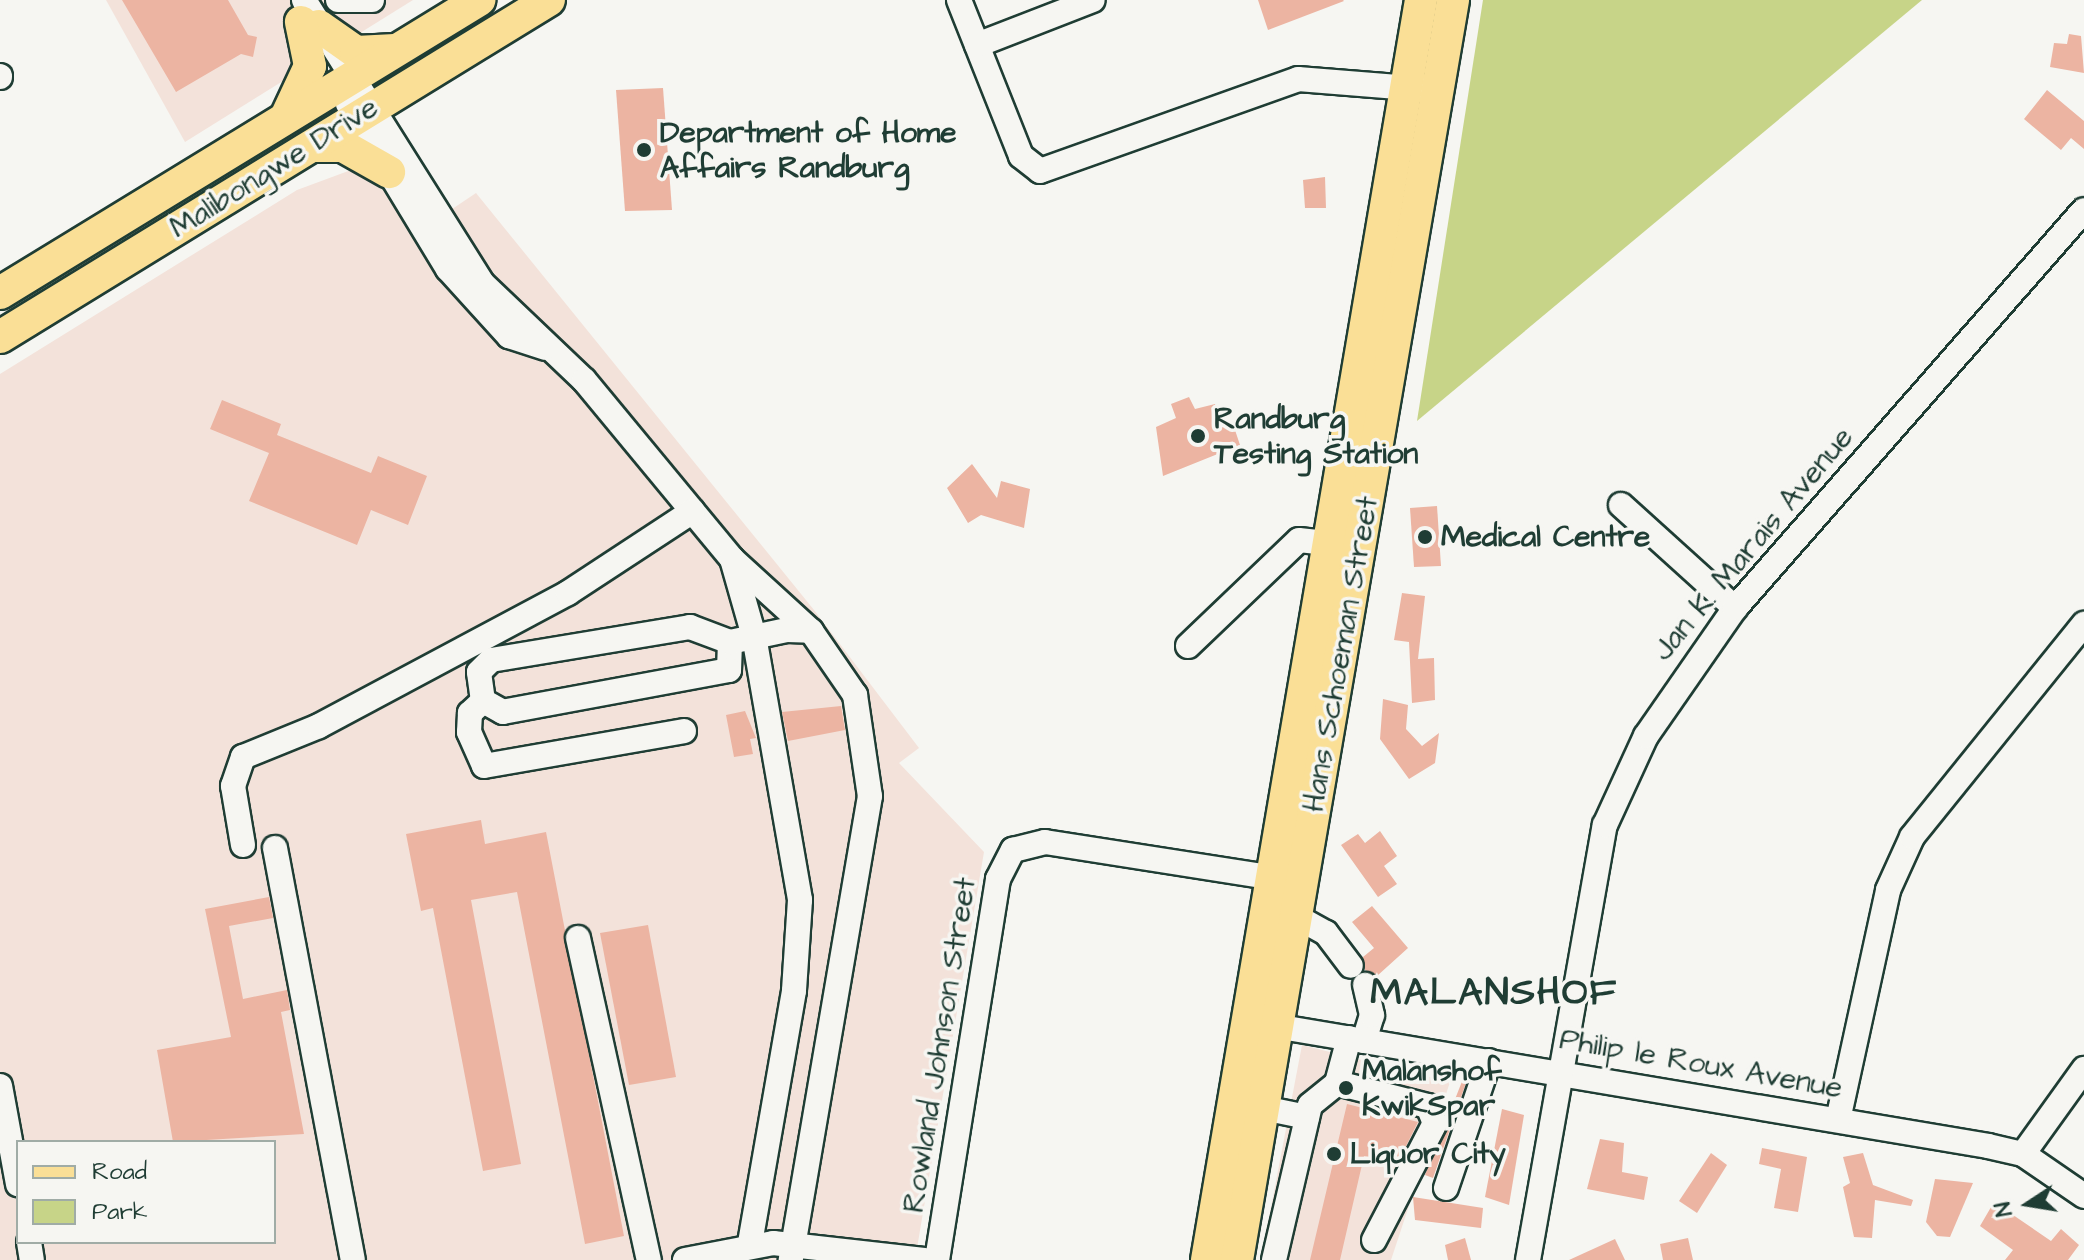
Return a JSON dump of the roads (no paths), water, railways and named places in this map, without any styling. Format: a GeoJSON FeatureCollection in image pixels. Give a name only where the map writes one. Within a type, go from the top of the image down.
{"type":"FeatureCollection","features":[{"type":"Feature","properties":{"kind":"main road","name":"Malibongwe Drive"},"geometry":{"type":"LineString","coordinates":[[0,293],[479,0]]}},
{"type":"Feature","properties":{"kind":"main road","name":"Malibongwe Drive"},"geometry":{"type":"LineString","coordinates":[[0,337],[549,0]]}},
{"type":"Feature","properties":{"kind":"main road","name":"Hans Schoeman Street"},"geometry":{"type":"LineString","coordinates":[[1345,545],[1405,86],[1421,0]]}},
{"type":"Feature","properties":{"kind":"main road","name":"Hans Schoeman Street"},"geometry":{"type":"LineString","coordinates":[[1207,1260],[1262,1024],[1345,545],[1453,0]]}},
{"type":"Feature","properties":{"kind":"main road"},"geometry":{"type":"LineString","coordinates":[[303,12],[356,52],[395,50]]}},
{"type":"Feature","properties":{"kind":"main road"},"geometry":{"type":"LineString","coordinates":[[286,117],[310,66],[303,12]]}},
{"type":"Feature","properties":{"kind":"main road"},"geometry":{"type":"LineString","coordinates":[[312,146],[343,146],[389,172]]}},
{"type":"Feature","properties":{"kind":"main road","name":"Hans Schoeman Street"},"geometry":{"type":"LineString","coordinates":[[1237,1260],[1263,1108],[1262,1024],[1297,917],[1287,880]]}},
{"type":"Feature","properties":{"kind":"street"},"geometry":{"type":"LineString","coordinates":[[338,0],[372,0]]}},
{"type":"Feature","properties":{"kind":"street"},"geometry":{"type":"LineString","coordinates":[[959,0],[1021,156],[1040,171],[1298,79],[1437,91]]}},
{"type":"Feature","properties":{"kind":"street"},"geometry":{"type":"LineString","coordinates":[[977,45],[1093,0]]}},
{"type":"Feature","properties":{"kind":"street"},"geometry":{"type":"LineString","coordinates":[[303,12],[343,81],[459,254],[545,348],[584,380],[732,559],[811,631],[855,695],[870,796],[799,1246]]}},
{"type":"Feature","properties":{"kind":"street"},"geometry":{"type":"LineString","coordinates":[[364,113],[389,172],[478,306],[509,336],[545,348]]}},
{"type":"Feature","properties":{"kind":"street","name":"Jan K. Marais Avenue"},"geometry":{"type":"LineString","coordinates":[[1528,1260],[1605,825],[1668,696],[1735,608],[2084,210]]}},
{"type":"Feature","properties":{"kind":"street"},"geometry":{"type":"LineString","coordinates":[[1621,505],[1735,608]]}},
{"type":"Feature","properties":{"kind":"street"},"geometry":{"type":"LineString","coordinates":[[243,845],[233,786],[243,757],[319,726],[568,593],[693,511]]}},
{"type":"Feature","properties":{"kind":"street"},"geometry":{"type":"LineString","coordinates":[[1188,646],[1299,540],[1345,545]]}},
{"type":"Feature","properties":{"kind":"street"},"geometry":{"type":"LineString","coordinates":[[732,559],[754,636],[794,852],[800,922],[750,1244]]}},
{"type":"Feature","properties":{"kind":"street"},"geometry":{"type":"LineString","coordinates":[[1838,1120],[1888,890],[1912,837],[2084,624]]}},
{"type":"Feature","properties":{"kind":"street"},"geometry":{"type":"LineString","coordinates":[[483,701],[479,672],[491,660],[690,627],[730,642],[754,636],[811,631]]}},
{"type":"Feature","properties":{"kind":"street"},"geometry":{"type":"LineString","coordinates":[[483,701],[503,712],[729,670],[730,642]]}},
{"type":"Feature","properties":{"kind":"street"},"geometry":{"type":"LineString","coordinates":[[483,701],[470,713],[469,732],[484,766],[684,731]]}},
{"type":"Feature","properties":{"kind":"street","name":"Rowland Johnson Street"},"geometry":{"type":"LineString","coordinates":[[937,1260],[998,879],[1013,850],[1045,842],[1287,880]]}},
{"type":"Feature","properties":{"kind":"street"},"geometry":{"type":"LineString","coordinates":[[275,848],[353,1260]]}},
{"type":"Feature","properties":{"kind":"street"},"geometry":{"type":"LineString","coordinates":[[1274,1260],[1307,1117],[1317,1094],[1337,1083],[1372,1007],[1358,976],[1331,937],[1297,917]]}},
{"type":"Feature","properties":{"kind":"street"},"geometry":{"type":"LineString","coordinates":[[578,938],[649,1260]]}},
{"type":"Feature","properties":{"kind":"street","name":"Philip le Roux Avenue"},"geometry":{"type":"LineString","coordinates":[[1262,1024],[2023,1154],[2084,1196]]}},
{"type":"Feature","properties":{"kind":"street"},"geometry":{"type":"LineString","coordinates":[[1446,1188],[1489,1061]]}},
{"type":"Feature","properties":{"kind":"street"},"geometry":{"type":"LineString","coordinates":[[2023,1154],[2084,1069]]}},
{"type":"Feature","properties":{"kind":"street"},"geometry":{"type":"LineString","coordinates":[[1337,1083],[1428,1106],[1434,1114],[1432,1132],[1374,1240]]}},
{"type":"Feature","properties":{"kind":"street"},"geometry":{"type":"LineString","coordinates":[[0,1086],[16,1173]]}},
{"type":"Feature","properties":{"kind":"street"},"geometry":{"type":"LineString","coordinates":[[1263,1108],[1307,1117]]}},
{"type":"Feature","properties":{"kind":"street"},"geometry":{"type":"LineString","coordinates":[[685,1260],[750,1244],[799,1246],[924,1260]]}},
{"type":"Feature","properties":{"kind":"place","name":"Department of Home Affairs Randburg"},"geometry":{"type":"Point","coordinates":[644,150]}},
{"type":"Feature","properties":{"kind":"place","name":"Randburg Testing Station"},"geometry":{"type":"Point","coordinates":[1198,436]}},
{"type":"Feature","properties":{"kind":"place","name":"Medical Centre"},"geometry":{"type":"Point","coordinates":[1425,537]}},
{"type":"Feature","properties":{"kind":"place","name":"Malanshof KwikSpar"},"geometry":{"type":"Point","coordinates":[1346,1088]}},
{"type":"Feature","properties":{"kind":"place","name":"Liquor City"},"geometry":{"type":"Point","coordinates":[1334,1154]}},
{"type":"Feature","properties":{"kind":"district","name":"MALANSHOF"},"geometry":{"type":"Point","coordinates":[1494,994]}}]}
